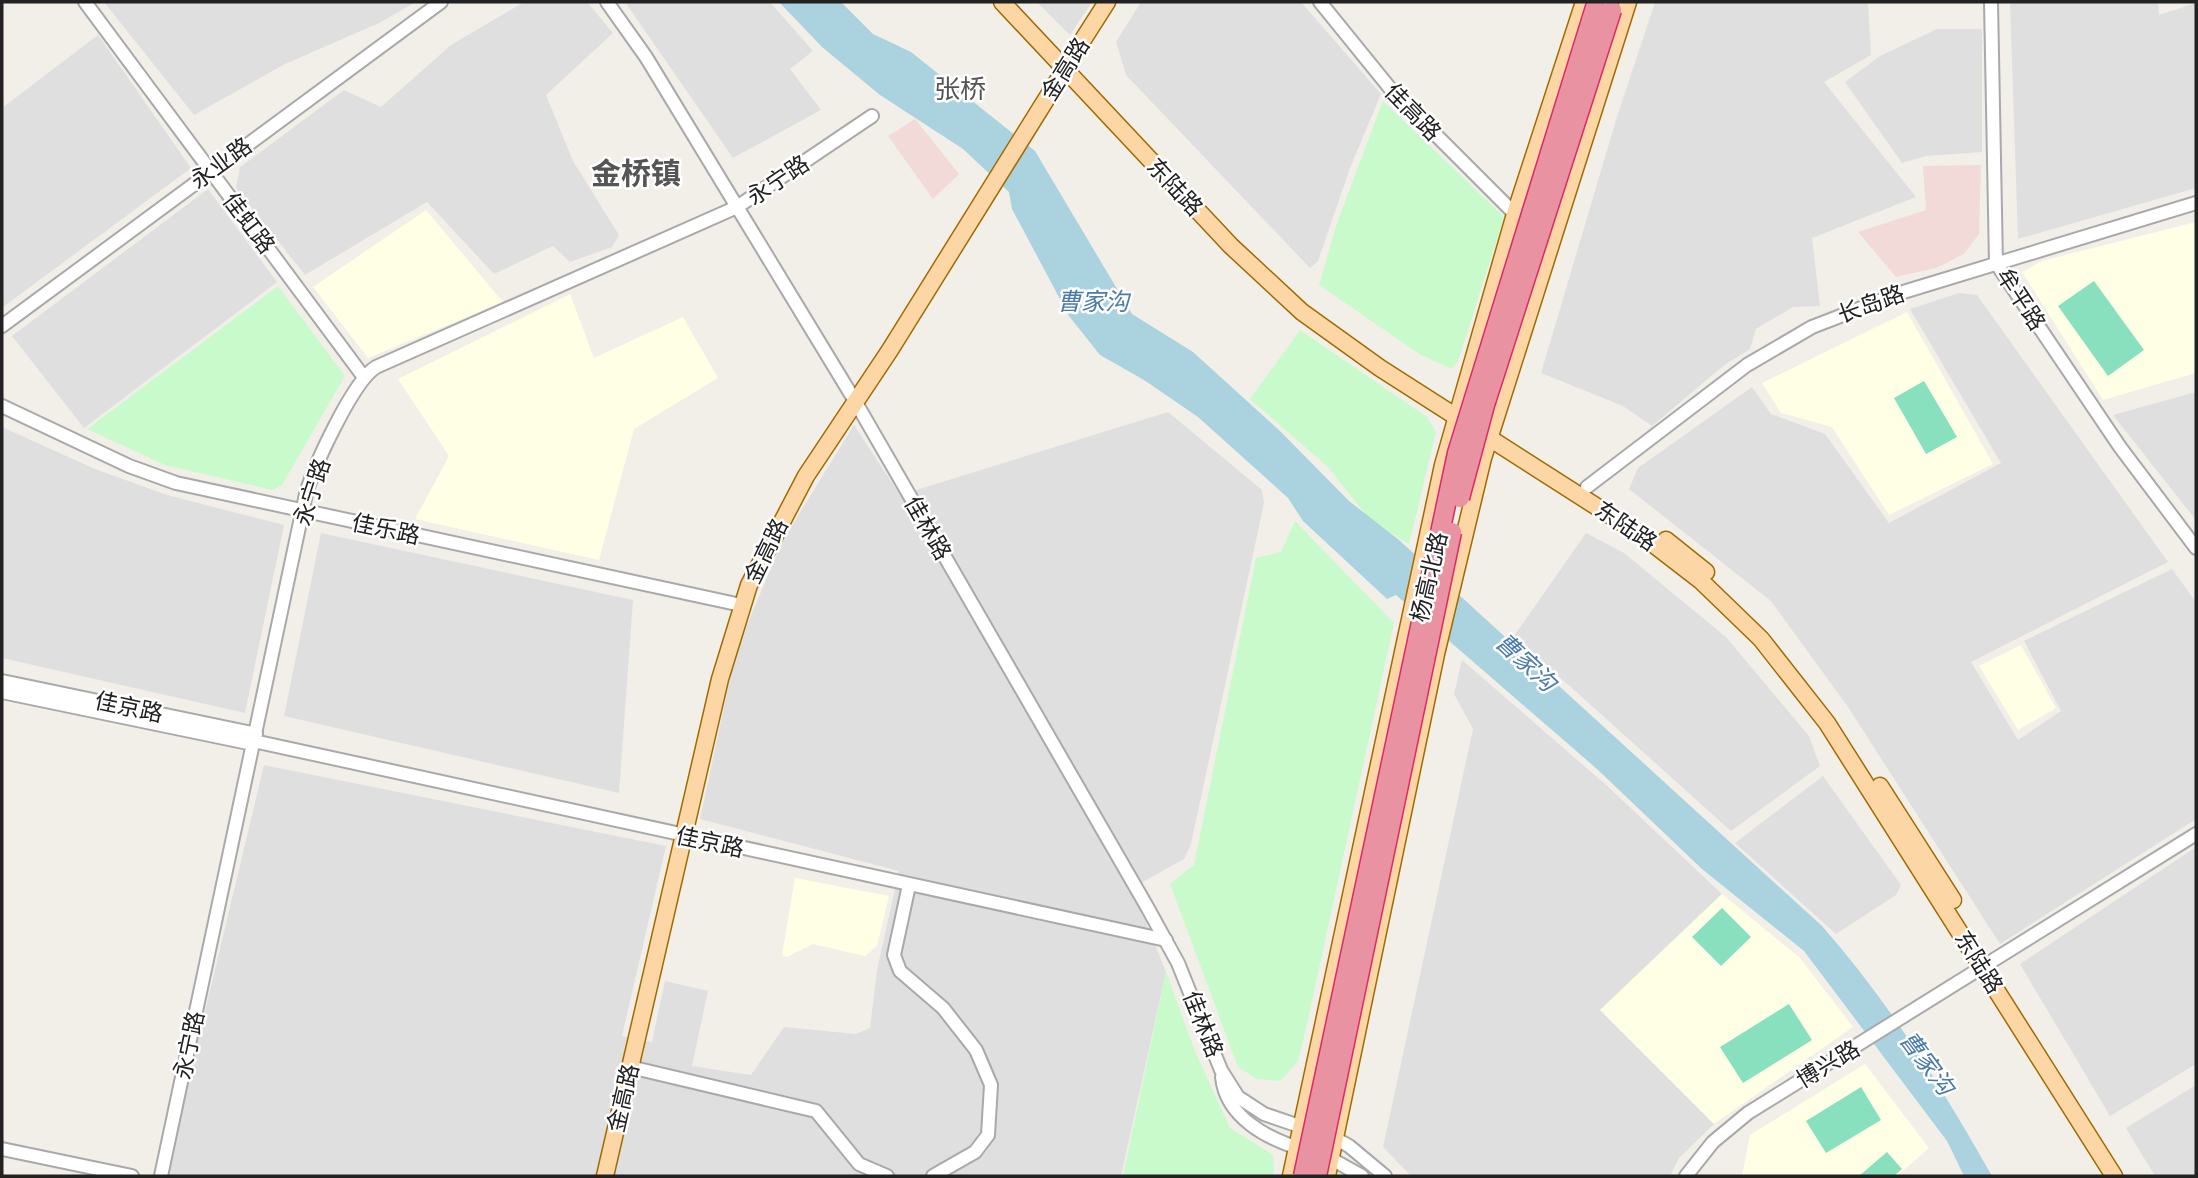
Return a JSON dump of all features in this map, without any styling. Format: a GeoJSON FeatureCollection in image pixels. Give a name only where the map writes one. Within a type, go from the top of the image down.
{"type":"FeatureCollection","features":[{"type":"Feature","properties":{"kind":"highway","name":"杨高北路"},"geometry":{"type":"LineString","coordinates":[[1303,1176],[1457,453],[1605,4]]}},
{"type":"Feature","properties":{"kind":"highway","name":"杨高北路"},"geometry":{"type":"LineString","coordinates":[[1317,1176],[1464,479],[1605,4]]}},
{"type":"Feature","properties":{"kind":"main road","name":"东陆路"},"geometry":{"type":"LineString","coordinates":[[1002,2],[1285,283],[1359,342],[1654,544],[1720,598],[1762,639],[1827,723],[2126,1176]]}},
{"type":"Feature","properties":{"kind":"main road","name":"东陆路"},"geometry":{"type":"LineString","coordinates":[[1016,2],[1068,65]]}},
{"type":"Feature","properties":{"kind":"main road","name":"金高路"},"geometry":{"type":"LineString","coordinates":[[605,1176],[684,833],[741,605],[768,545],[806,476],[1107,2]]}},
{"type":"Feature","properties":{"kind":"main road","name":"杨高北路"},"geometry":{"type":"LineString","coordinates":[[1291,1176],[1457,411],[1515,214],[1605,4]]}},
{"type":"Feature","properties":{"kind":"main road","name":"杨高北路"},"geometry":{"type":"LineString","coordinates":[[1327,1176],[1452,582],[1605,4]]}},
{"type":"Feature","properties":{"kind":"main road","name":"东陆路"},"geometry":{"type":"LineString","coordinates":[[1490,432],[1587,487],[1688,556],[1749,611],[1781,645],[1843,728],[2114,1176]]}},
{"type":"Feature","properties":{"kind":"street","name":"佳虹路"},"geometry":{"type":"LineString","coordinates":[[85,2],[363,376]]}},
{"type":"Feature","properties":{"kind":"street","name":"永业路"},"geometry":{"type":"LineString","coordinates":[[2,326],[441,2]]}},
{"type":"Feature","properties":{"kind":"street","name":"佳林路"},"geometry":{"type":"LineString","coordinates":[[607,2],[646,57],[855,401],[1164,936],[1222,1070],[1238,1097],[1250,1106],[1300,1127],[1335,1137]]}},
{"type":"Feature","properties":{"kind":"street","name":"佳高路"},"geometry":{"type":"LineString","coordinates":[[1320,2],[1400,99],[1515,214]]}},
{"type":"Feature","properties":{"kind":"street","name":"牟平路"},"geometry":{"type":"LineString","coordinates":[[1991,2],[1996,263],[2120,447],[2196,548]]}},
{"type":"Feature","properties":{"kind":"street","name":"永宁路"},"geometry":{"type":"LineString","coordinates":[[161,1176],[311,479],[363,376],[376,367],[737,207],[872,116]]}},
{"type":"Feature","properties":{"kind":"street","name":"长岛路"},"geometry":{"type":"LineString","coordinates":[[1587,487],[1778,345],[1853,309],[2196,203]]}},
{"type":"Feature","properties":{"kind":"street","name":"佳乐路"},"geometry":{"type":"LineString","coordinates":[[2,406],[159,477],[303,511],[741,605]]}},
{"type":"Feature","properties":{"kind":"street","name":"佳京路"},"geometry":{"type":"LineString","coordinates":[[2,681],[254,740],[1164,936]]}},
{"type":"Feature","properties":{"kind":"street","name":"佳京路"},"geometry":{"type":"LineString","coordinates":[[2,692],[254,740]]}},
{"type":"Feature","properties":{"kind":"street","name":"佳京路"},"geometry":{"type":"LineString","coordinates":[[684,833],[909,885],[1164,936]]}},
{"type":"Feature","properties":{"kind":"street","name":"博兴路"},"geometry":{"type":"LineString","coordinates":[[1686,1176],[1706,1150],[1738,1120],[2196,834]]}},
{"type":"Feature","properties":{"kind":"street"},"geometry":{"type":"LineString","coordinates":[[909,885],[894,955],[900,971],[943,1008],[976,1050],[991,1085],[988,1135],[975,1152],[933,1176]]}},
{"type":"Feature","properties":{"kind":"street"},"geometry":{"type":"LineString","coordinates":[[630,1067],[816,1111],[859,1164],[887,1176]]}},
{"type":"Feature","properties":{"kind":"street","name":"佳林路"},"geometry":{"type":"LineString","coordinates":[[1222,1070],[1223,1093],[1239,1114],[1263,1134],[1297,1148],[1330,1157],[1362,1176]]}},
{"type":"Feature","properties":{"kind":"street"},"geometry":{"type":"LineString","coordinates":[[1335,1137],[1385,1176]]}},
{"type":"Feature","properties":{"kind":"street"},"geometry":{"type":"LineString","coordinates":[[2,1149],[132,1176]]}},
{"type":"Feature","properties":{"kind":"shaded area"},"geometry":{"type":"Polygon","coordinates":[[[104,2],[416,2],[379,23],[283,65],[194,115],[104,2]]]}},
{"type":"Feature","properties":{"kind":"shaded area"},"geometry":{"type":"Polygon","coordinates":[[[524,2],[587,2],[613,33],[546,95],[573,161],[619,235],[612,247],[570,262],[553,246],[494,274],[427,202],[305,275],[236,188],[240,167],[344,90],[381,107],[451,45],[524,2]]]}},
{"type":"Feature","properties":{"kind":"shaded area"},"geometry":{"type":"Polygon","coordinates":[[[625,2],[770,2],[813,51],[790,69],[821,110],[733,158],[625,2]]]}},
{"type":"Feature","properties":{"kind":"shaded area"},"geometry":{"type":"Polygon","coordinates":[[[1037,2],[1092,2],[1070,35],[1037,2]]]}},
{"type":"Feature","properties":{"kind":"shaded area"},"geometry":{"type":"Polygon","coordinates":[[[1141,2],[1301,2],[1381,94],[1350,168],[1318,261],[1310,268],[1126,75],[1116,42],[1141,2]]]}},
{"type":"Feature","properties":{"kind":"shaded area"},"geometry":{"type":"Polygon","coordinates":[[[1655,2],[1868,2],[1871,55],[1824,82],[1916,197],[1812,238],[1820,306],[1793,307],[1756,329],[1750,349],[1723,366],[1652,426],[1623,406],[1541,373],[1616,120],[1655,2]]]}},
{"type":"Feature","properties":{"kind":"shaded area"},"geometry":{"type":"Polygon","coordinates":[[[2010,2],[2158,2],[2159,15],[2196,3],[2196,188],[2018,239],[2010,2]]]}},
{"type":"Feature","properties":{"kind":"shaded area"},"geometry":{"type":"Polygon","coordinates":[[[1937,29],[1982,29],[1982,152],[1926,156],[1902,163],[1845,82],[1880,56],[1937,29]]]}},
{"type":"Feature","properties":{"kind":"shaded area"},"geometry":{"type":"Polygon","coordinates":[[[98,35],[191,168],[3,307],[2,108],[98,35]]]}},
{"type":"Feature","properties":{"kind":"shaded area"},"geometry":{"type":"Polygon","coordinates":[[[915,119],[959,174],[933,199],[888,136],[915,119]]]}},
{"type":"Feature","properties":{"kind":"shaded area"},"geometry":{"type":"Polygon","coordinates":[[[1981,165],[1979,234],[1964,254],[1936,268],[1896,277],[1858,232],[1926,210],[1923,166],[1981,165]]]}},
{"type":"Feature","properties":{"kind":"shaded area"},"geometry":{"type":"Polygon","coordinates":[[[208,189],[277,282],[84,428],[12,336],[208,189]]]}},
{"type":"Feature","properties":{"kind":"shaded area"},"geometry":{"type":"Polygon","coordinates":[[[426,210],[503,302],[368,358],[313,287],[426,210]]]}},
{"type":"Feature","properties":{"kind":"shaded area"},"geometry":{"type":"Polygon","coordinates":[[[2196,222],[2196,373],[2103,400],[2022,272],[2042,261],[2196,222]]]}},
{"type":"Feature","properties":{"kind":"shaded area"},"geometry":{"type":"Polygon","coordinates":[[[1959,293],[1977,295],[2168,562],[1971,662],[2018,740],[2061,711],[2024,641],[2172,569],[2196,602],[2196,819],[2000,944],[1848,707],[1771,601],[1629,489],[1638,468],[1752,387],[1771,414],[1825,434],[1889,523],[2001,463],[1910,309],[1959,293]]]}},
{"type":"Feature","properties":{"kind":"shaded area"},"geometry":{"type":"Polygon","coordinates":[[[570,294],[594,358],[683,317],[718,378],[634,429],[599,560],[415,519],[449,456],[398,379],[570,294]]]}},
{"type":"Feature","properties":{"kind":"shaded area"},"geometry":{"type":"Polygon","coordinates":[[[1907,312],[1993,464],[1889,515],[1832,427],[1781,413],[1762,383],[1907,312]]]}},
{"type":"Feature","properties":{"kind":"shaded area"},"geometry":{"type":"Polygon","coordinates":[[[2196,392],[2196,520],[2113,415],[2196,392]]]}},
{"type":"Feature","properties":{"kind":"shaded area"},"geometry":{"type":"Polygon","coordinates":[[[1168,412],[1262,490],[1264,503],[1191,844],[1184,859],[1132,888],[1166,972],[1121,1176],[166,1174],[264,765],[666,846],[622,1036],[652,1042],[665,981],[708,991],[692,1066],[751,1075],[784,1027],[856,1034],[870,1028],[877,970],[899,871],[700,819],[736,651],[783,540],[854,425],[900,495],[1168,412]]]}},
{"type":"Feature","properties":{"kind":"shaded area"},"geometry":{"type":"Polygon","coordinates":[[[2,427],[95,469],[167,495],[284,525],[245,713],[2,658],[2,427]]]}},
{"type":"Feature","properties":{"kind":"shaded area"},"geometry":{"type":"Polygon","coordinates":[[[321,533],[633,600],[619,793],[284,716],[321,533]]]}},
{"type":"Feature","properties":{"kind":"shaded area"},"geometry":{"type":"Polygon","coordinates":[[[1586,533],[1624,553],[1726,637],[1809,736],[1820,766],[1731,831],[1514,636],[1586,533]]]}},
{"type":"Feature","properties":{"kind":"shaded area"},"geometry":{"type":"Polygon","coordinates":[[[2021,645],[2056,708],[2018,730],[1979,666],[2021,645]]]}},
{"type":"Feature","properties":{"kind":"shaded area"},"geometry":{"type":"Polygon","coordinates":[[[1462,660],[1605,784],[1722,894],[1600,1010],[1714,1124],[1679,1158],[1670,1176],[1411,1176],[1383,1147],[1473,729],[1454,694],[1462,660]]]}},
{"type":"Feature","properties":{"kind":"shaded area"},"geometry":{"type":"Polygon","coordinates":[[[1823,776],[1901,885],[1896,895],[1836,934],[1735,843],[1823,776]]]}},
{"type":"Feature","properties":{"kind":"shaded area"},"geometry":{"type":"Polygon","coordinates":[[[2196,847],[2196,1064],[2110,1116],[2020,964],[2196,847]]]}},
{"type":"Feature","properties":{"kind":"shaded area"},"geometry":{"type":"Polygon","coordinates":[[[795,878],[889,896],[877,946],[865,956],[813,944],[787,957],[782,955],[795,878]]]}},
{"type":"Feature","properties":{"kind":"shaded area"},"geometry":{"type":"Polygon","coordinates":[[[1722,894],[1800,958],[1853,1027],[1714,1124],[1600,1010],[1722,894]]]}},
{"type":"Feature","properties":{"kind":"shaded area"},"geometry":{"type":"Polygon","coordinates":[[[1865,1064],[1929,1148],[1897,1176],[1742,1176],[1750,1135],[1865,1064]]]}},
{"type":"Feature","properties":{"kind":"shaded area"},"geometry":{"type":"Polygon","coordinates":[[[2196,1085],[2196,1176],[2155,1176],[2126,1128],[2196,1085]]]}},
{"type":"Feature","properties":{"kind":"green space"},"geometry":{"type":"Polygon","coordinates":[[[1383,101],[1504,217],[1458,361],[1452,369],[1421,355],[1319,285],[1337,223],[1383,101]]]}},
{"type":"Feature","properties":{"kind":"green space"},"geometry":{"type":"Polygon","coordinates":[[[2094,281],[2144,350],[2108,376],[2058,306],[2094,281]]]}},
{"type":"Feature","properties":{"kind":"green space"},"geometry":{"type":"Polygon","coordinates":[[[278,286],[345,376],[282,485],[273,490],[165,465],[87,429],[278,286]]]}},
{"type":"Feature","properties":{"kind":"green space"},"geometry":{"type":"Polygon","coordinates":[[[1300,330],[1427,417],[1436,432],[1409,544],[1371,521],[1328,467],[1250,399],[1300,330]]]}},
{"type":"Feature","properties":{"kind":"green space"},"geometry":{"type":"Polygon","coordinates":[[[1924,381],[1957,437],[1926,454],[1894,398],[1924,381]]]}},
{"type":"Feature","properties":{"kind":"green space"},"geometry":{"type":"Polygon","coordinates":[[[1295,521],[1394,623],[1305,1033],[1298,1061],[1280,1081],[1257,1079],[1238,1067],[1170,884],[1194,865],[1256,558],[1281,552],[1295,521]]]}},
{"type":"Feature","properties":{"kind":"green space"},"geometry":{"type":"Polygon","coordinates":[[[1722,908],[1751,937],[1721,966],[1692,937],[1722,908]]]}},
{"type":"Feature","properties":{"kind":"green space"},"geometry":{"type":"Polygon","coordinates":[[[1166,972],[1195,1051],[1230,1128],[1273,1155],[1274,1176],[1123,1176],[1166,972]]]}},
{"type":"Feature","properties":{"kind":"green space"},"geometry":{"type":"Polygon","coordinates":[[[1789,1004],[1812,1040],[1743,1083],[1720,1047],[1789,1004]]]}},
{"type":"Feature","properties":{"kind":"green space"},"geometry":{"type":"Polygon","coordinates":[[[1861,1087],[1881,1120],[1826,1153],[1806,1121],[1861,1087]]]}},
{"type":"Feature","properties":{"kind":"green space"},"geometry":{"type":"Polygon","coordinates":[[[1887,1152],[1902,1169],[1894,1176],[1859,1176],[1887,1152]]]}},
{"type":"Feature","properties":{"kind":"water","name":"曹家沟"},"geometry":{"type":"Polygon","coordinates":[[[779,2],[841,2],[873,34],[911,52],[1035,151],[1132,314],[1193,352],[1280,431],[1349,501],[1399,540],[1822,926],[1892,1015],[1954,1110],[1992,1176],[1964,1176],[1947,1141],[1804,951],[1702,869],[1597,769],[1396,595],[1387,599],[1303,521],[1288,498],[1198,417],[1144,380],[1100,355],[1069,316],[1012,209],[1009,192],[963,149],[880,95],[822,47],[779,2]]]}},
{"type":"Feature","properties":{"kind":"district","name":"张桥"},"geometry":{"type":"Point","coordinates":[960,89]}},
{"type":"Feature","properties":{"kind":"district","name":"金桥镇"},"geometry":{"type":"Point","coordinates":[636,173]}}]}
